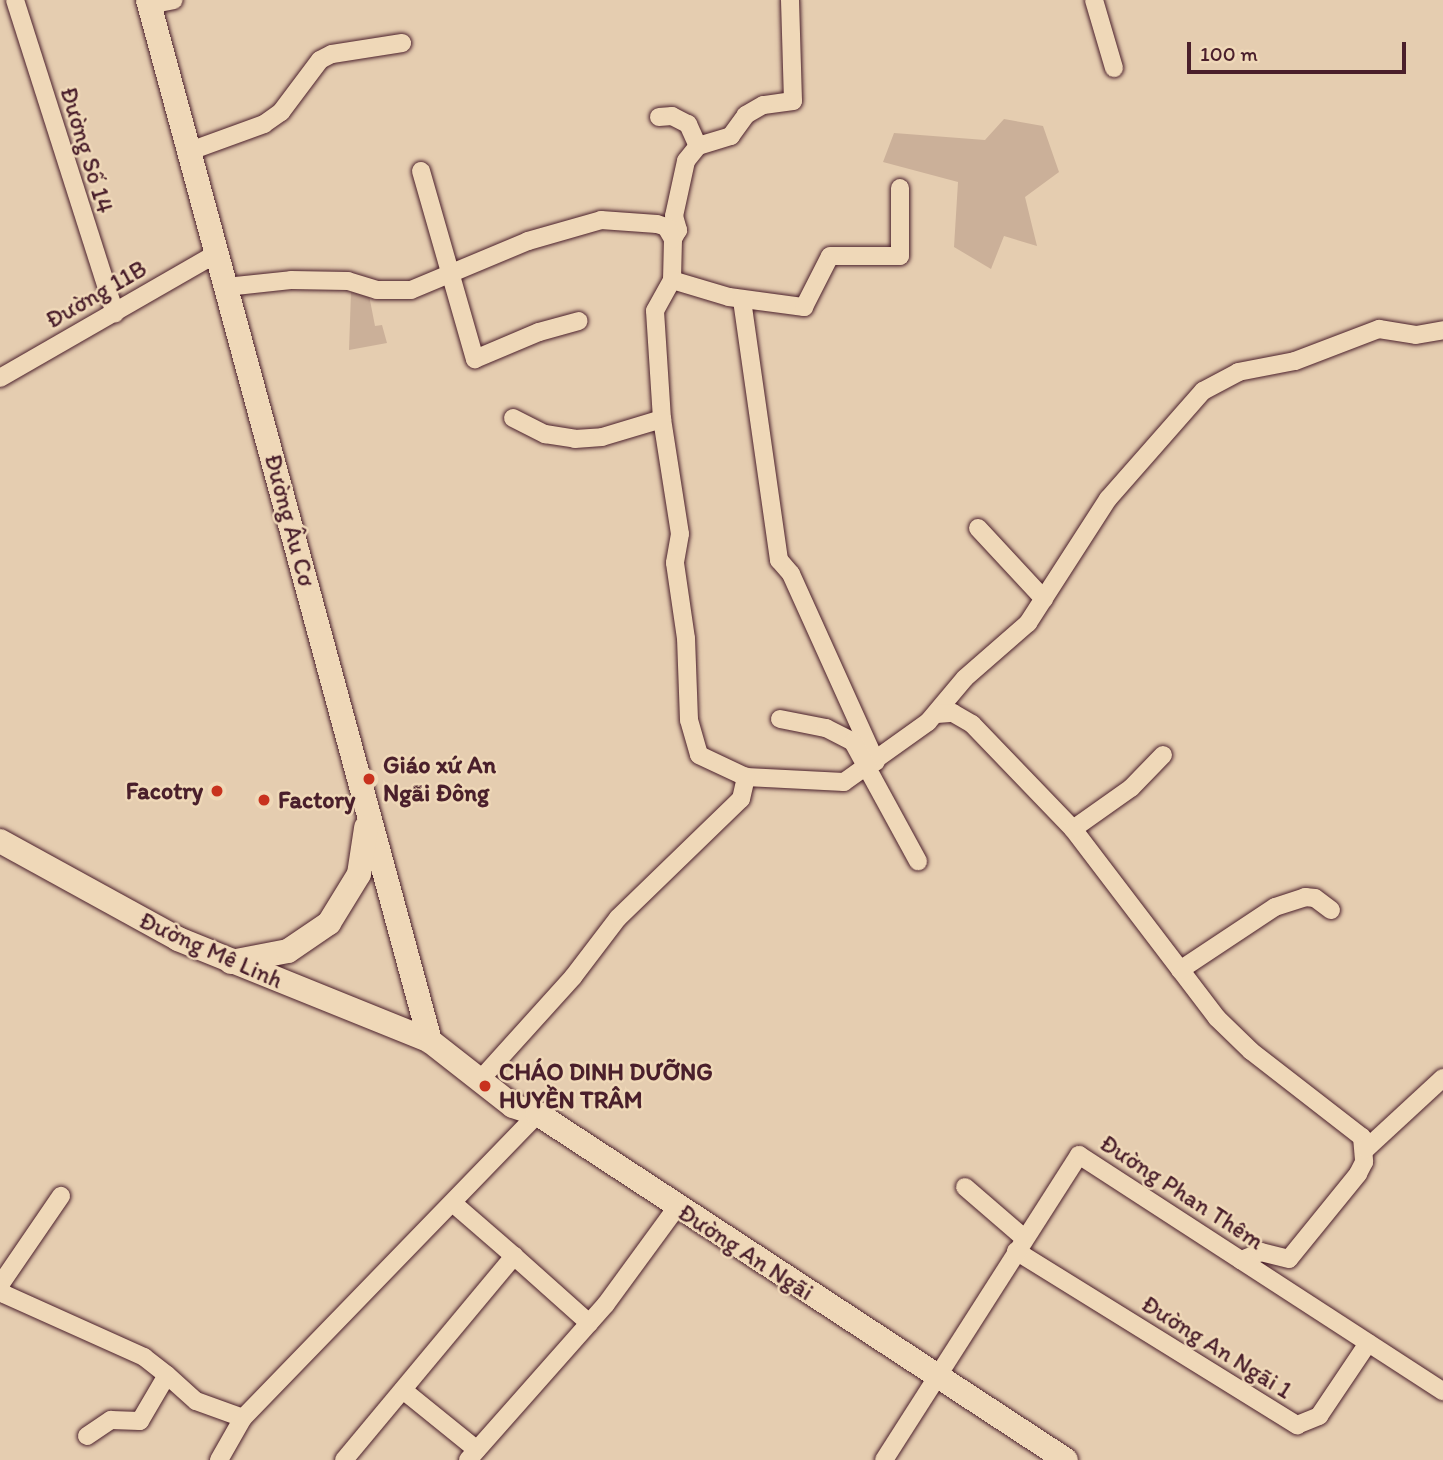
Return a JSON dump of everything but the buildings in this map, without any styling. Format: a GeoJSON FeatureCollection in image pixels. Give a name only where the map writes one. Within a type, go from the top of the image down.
{"type":"FeatureCollection","features":[{"type":"Feature","properties":{"kind":"main road","name":"Đường Âu Cơ"},"geometry":{"type":"LineString","coordinates":[[148,3],[430,1041]]}},
{"type":"Feature","properties":{"kind":"main road"},"geometry":{"type":"LineString","coordinates":[[230,962],[288,951],[328,923],[359,874],[366,847],[367,804]]}},
{"type":"Feature","properties":{"kind":"main road","name":"Đường Mê Linh"},"geometry":{"type":"LineString","coordinates":[[0,841],[137,917],[230,962],[430,1041]]}},
{"type":"Feature","properties":{"kind":"main road","name":"Đường An Ngãi"},"geometry":{"type":"LineString","coordinates":[[430,1041],[513,1106],[538,1114],[1066,1460]]}},
{"type":"Feature","properties":{"kind":"street","name":"Đường Số 14"},"geometry":{"type":"LineString","coordinates":[[15,0],[115,313]]}},
{"type":"Feature","properties":{"kind":"street"},"geometry":{"type":"LineString","coordinates":[[148,3],[174,0]]}},
{"type":"Feature","properties":{"kind":"street"},"geometry":{"type":"LineString","coordinates":[[790,0],[793,101],[763,105],[746,115],[731,136],[698,146],[681,177],[674,216],[678,230],[673,239],[672,280],[655,311],[662,419],[680,534],[681,549],[675,563],[686,638],[690,735],[699,755],[746,777],[844,782],[873,765],[937,715],[965,678],[1028,623],[1108,499],[1203,391],[1238,372],[1296,361],[1379,329],[1416,335],[1443,330]]}},
{"type":"Feature","properties":{"kind":"street"},"geometry":{"type":"LineString","coordinates":[[1094,0],[1114,68]]}},
{"type":"Feature","properties":{"kind":"street"},"geometry":{"type":"LineString","coordinates":[[190,151],[264,124],[281,112],[320,61],[332,54],[402,43]]}},
{"type":"Feature","properties":{"kind":"street"},"geometry":{"type":"LineString","coordinates":[[659,117],[672,116],[688,124],[698,146]]}},
{"type":"Feature","properties":{"kind":"street"},"geometry":{"type":"LineString","coordinates":[[421,171],[475,359],[539,332],[579,321]]}},
{"type":"Feature","properties":{"kind":"street"},"geometry":{"type":"LineString","coordinates":[[672,280],[742,300],[804,307],[830,256],[900,256],[900,188]]}},
{"type":"Feature","properties":{"kind":"street"},"geometry":{"type":"LineString","coordinates":[[226,287],[348,281],[377,290],[411,290],[528,242],[601,220],[657,224],[666,227],[673,239]]}},
{"type":"Feature","properties":{"kind":"street","name":"Đường 11B"},"geometry":{"type":"LineString","coordinates":[[0,378],[217,253]]}},
{"type":"Feature","properties":{"kind":"street"},"geometry":{"type":"LineString","coordinates":[[742,300],[779,560],[791,573],[873,765],[918,861]]}},
{"type":"Feature","properties":{"kind":"street"},"geometry":{"type":"LineString","coordinates":[[513,418],[545,434],[575,439],[602,437],[662,419]]}},
{"type":"Feature","properties":{"kind":"street"},"geometry":{"type":"LineString","coordinates":[[978,528],[1044,599]]}},
{"type":"Feature","properties":{"kind":"street"},"geometry":{"type":"LineString","coordinates":[[937,715],[953,713],[972,724],[1073,829],[1217,1018],[1251,1051],[1349,1124],[1366,1149]]}},
{"type":"Feature","properties":{"kind":"street"},"geometry":{"type":"LineString","coordinates":[[780,719],[826,728],[853,742],[873,765]]}},
{"type":"Feature","properties":{"kind":"street"},"geometry":{"type":"LineString","coordinates":[[1073,829],[1131,788],[1163,755]]}},
{"type":"Feature","properties":{"kind":"street"},"geometry":{"type":"LineString","coordinates":[[480,1080],[573,977],[618,918],[741,799],[746,777]]}},
{"type":"Feature","properties":{"kind":"street"},"geometry":{"type":"LineString","coordinates":[[1180,970],[1275,907],[1305,897],[1315,898],[1331,910]]}},
{"type":"Feature","properties":{"kind":"street"},"geometry":{"type":"LineString","coordinates":[[1275,1282],[1289,1259],[1357,1174],[1366,1149],[1443,1078]]}},
{"type":"Feature","properties":{"kind":"street"},"geometry":{"type":"LineString","coordinates":[[219,1460],[243,1418],[454,1204],[538,1114]]}},
{"type":"Feature","properties":{"kind":"street","name":"Đường Phan Thêm"},"geometry":{"type":"LineString","coordinates":[[884,1460],[1079,1155],[1443,1391]]}},
{"type":"Feature","properties":{"kind":"street"},"geometry":{"type":"LineString","coordinates":[[965,1186],[1020,1245]]}},
{"type":"Feature","properties":{"kind":"street"},"geometry":{"type":"LineString","coordinates":[[61,1196],[0,1286],[4,1294],[144,1357],[197,1401],[243,1418]]}},
{"type":"Feature","properties":{"kind":"street"},"geometry":{"type":"LineString","coordinates":[[454,1204],[589,1323]]}},
{"type":"Feature","properties":{"kind":"street"},"geometry":{"type":"LineString","coordinates":[[403,1390],[472,1455],[589,1323],[677,1207]]}},
{"type":"Feature","properties":{"kind":"street","name":"Đường An Ngãi 1"},"geometry":{"type":"LineString","coordinates":[[1020,1245],[1297,1424],[1318,1416],[1367,1343]]}},
{"type":"Feature","properties":{"kind":"street"},"geometry":{"type":"LineString","coordinates":[[1241,1260],[1261,1252],[1289,1259]]}},
{"type":"Feature","properties":{"kind":"street"},"geometry":{"type":"LineString","coordinates":[[344,1460],[514,1256]]}},
{"type":"Feature","properties":{"kind":"street"},"geometry":{"type":"LineString","coordinates":[[87,1436],[111,1420],[140,1421],[167,1375]]}},
{"type":"Feature","properties":{"kind":"shaded area"},"geometry":{"type":"Polygon","coordinates":[[[1004,119],[1043,126],[1059,172],[1025,197],[1037,246],[1004,236],[991,269],[954,247],[958,182],[883,162],[894,133],[985,140],[1004,119]]]}},
{"type":"Feature","properties":{"kind":"shaded area"},"geometry":{"type":"Polygon","coordinates":[[[351,292],[369,295],[375,326],[382,325],[387,343],[349,350],[351,292]]]}},
{"type":"Feature","properties":{"kind":"place","name":"Giáo xứ An Ngãi Đông"},"geometry":{"type":"Point","coordinates":[369,779]}},
{"type":"Feature","properties":{"kind":"place","name":"Facotry"},"geometry":{"type":"Point","coordinates":[217,791]}},
{"type":"Feature","properties":{"kind":"place","name":"Factory"},"geometry":{"type":"Point","coordinates":[264,800]}},
{"type":"Feature","properties":{"kind":"place","name":"CHÁO DINH DƯỠNG HUYỀN TRÂM"},"geometry":{"type":"Point","coordinates":[485,1086]}}]}
